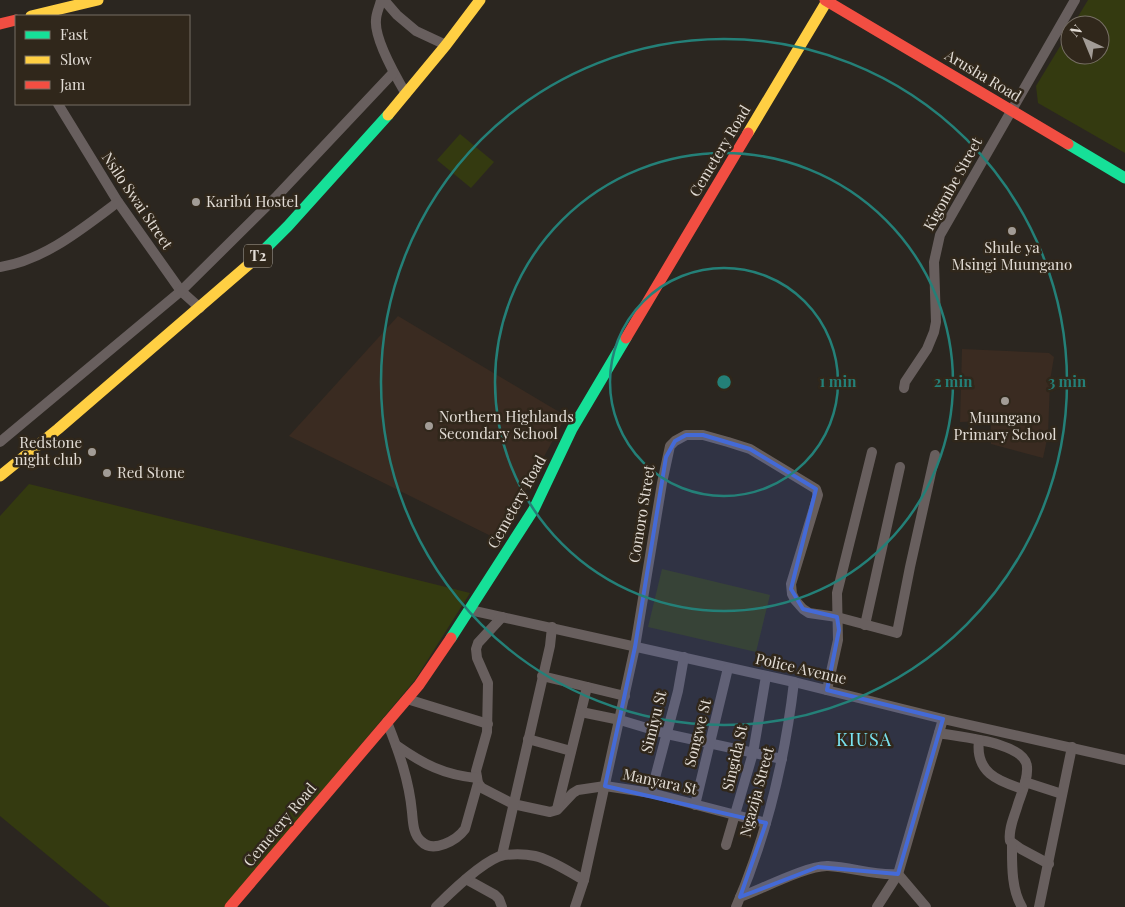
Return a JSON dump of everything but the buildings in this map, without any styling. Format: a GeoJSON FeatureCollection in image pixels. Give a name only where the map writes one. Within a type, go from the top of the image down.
{"type":"FeatureCollection","features":[{"type":"Feature","properties":{"kind":"main road"},"geometry":{"type":"LineString","coordinates":[[43,15],[98,0]]}},
{"type":"Feature","properties":{"kind":"main road","name":"T2"},"geometry":{"type":"LineString","coordinates":[[0,476],[58,429],[248,266],[288,226],[371,135],[446,45],[480,0]]}},
{"type":"Feature","properties":{"kind":"main road","name":"Arusha Road"},"geometry":{"type":"LineString","coordinates":[[827,0],[1125,178]]}},
{"type":"Feature","properties":{"kind":"main road","name":"Cemetery Road"},"geometry":{"type":"LineString","coordinates":[[230,907],[407,699],[470,610],[534,509],[572,429],[827,0]]}},
{"type":"Feature","properties":{"kind":"main road"},"geometry":{"type":"LineString","coordinates":[[0,24],[15,20]]}},
{"type":"Feature","properties":{"kind":"street"},"geometry":{"type":"LineString","coordinates":[[406,94],[393,73],[376,28],[376,19],[382,0],[416,31],[446,45]]}},
{"type":"Feature","properties":{"kind":"street","name":"Kigombe Street"},"geometry":{"type":"LineString","coordinates":[[904,388],[909,375],[927,349],[934,332],[936,322],[934,262],[940,235],[1075,0]]}},
{"type":"Feature","properties":{"kind":"street"},"geometry":{"type":"LineString","coordinates":[[0,442],[181,291],[277,196],[393,73]]}},
{"type":"Feature","properties":{"kind":"street","name":"Nsilo Swai Street"},"geometry":{"type":"LineString","coordinates":[[59,105],[118,202],[181,291],[200,308]]}},
{"type":"Feature","properties":{"kind":"street"},"geometry":{"type":"LineString","coordinates":[[0,267],[38,255],[82,229],[118,202]]}},
{"type":"Feature","properties":{"kind":"street","name":"Comoro Street"},"geometry":{"type":"LineString","coordinates":[[575,907],[584,880],[636,647],[666,457],[670,446],[675,441],[686,435],[703,435],[750,449],[816,489],[818,495],[791,584],[792,594],[799,605],[809,613],[837,617]]}},
{"type":"Feature","properties":{"kind":"street"},"geometry":{"type":"LineString","coordinates":[[827,690],[838,640],[836,600],[839,584],[872,452]]}},
{"type":"Feature","properties":{"kind":"street"},"geometry":{"type":"LineString","coordinates":[[837,617],[897,633],[935,456]]}},
{"type":"Feature","properties":{"kind":"street"},"geometry":{"type":"LineString","coordinates":[[865,625],[900,467]]}},
{"type":"Feature","properties":{"kind":"street","name":"Police Avenue"},"geometry":{"type":"LineString","coordinates":[[470,610],[794,682],[943,719],[1125,760]]}},
{"type":"Feature","properties":{"kind":"street"},"geometry":{"type":"LineString","coordinates":[[387,722],[396,745],[410,794],[415,832],[424,844],[436,845],[449,842],[460,835],[464,829],[478,780],[477,765],[487,732],[487,678],[477,658],[476,649],[478,643],[502,617]]}},
{"type":"Feature","properties":{"kind":"street"},"geometry":{"type":"LineString","coordinates":[[502,855],[550,646],[552,627]]}},
{"type":"Feature","properties":{"kind":"street","name":"Simiyu St"},"geometry":{"type":"LineString","coordinates":[[651,793],[678,691],[684,658]]}},
{"type":"Feature","properties":{"kind":"street","name":"Songwe St"},"geometry":{"type":"LineString","coordinates":[[695,805],[728,668]]}},
{"type":"Feature","properties":{"kind":"street"},"geometry":{"type":"LineString","coordinates":[[542,676],[625,696]]}},
{"type":"Feature","properties":{"kind":"street","name":"Singida St"},"geometry":{"type":"LineString","coordinates":[[726,845],[753,754],[766,676]]}},
{"type":"Feature","properties":{"kind":"street","name":"Ngazija Street"},"geometry":{"type":"LineString","coordinates":[[736,907],[766,823],[789,727],[794,682]]}},
{"type":"Feature","properties":{"kind":"street"},"geometry":{"type":"LineString","coordinates":[[396,745],[422,763],[478,780],[487,792],[513,804],[544,811],[557,810],[587,687]]}},
{"type":"Feature","properties":{"kind":"street"},"geometry":{"type":"LineString","coordinates":[[407,699],[488,724]]}},
{"type":"Feature","properties":{"kind":"street"},"geometry":{"type":"LineString","coordinates":[[581,712],[620,720],[667,734],[782,759]]}},
{"type":"Feature","properties":{"kind":"street"},"geometry":{"type":"LineString","coordinates":[[877,907],[898,874],[943,719]]}},
{"type":"Feature","properties":{"kind":"street"},"geometry":{"type":"LineString","coordinates":[[939,733],[1006,747],[1019,753],[1024,758],[1027,767],[1024,786],[1009,837],[1012,843],[1015,885],[1018,900],[1022,907]]}},
{"type":"Feature","properties":{"kind":"street"},"geometry":{"type":"LineString","coordinates":[[528,739],[572,751]]}},
{"type":"Feature","properties":{"kind":"street"},"geometry":{"type":"LineString","coordinates":[[978,740],[978,754],[989,774],[1003,782],[1062,794]]}},
{"type":"Feature","properties":{"kind":"street"},"geometry":{"type":"LineString","coordinates":[[1040,907],[1072,748]]}},
{"type":"Feature","properties":{"kind":"street","name":"Manyara St"},"geometry":{"type":"LineString","coordinates":[[557,810],[578,790],[605,786],[651,793],[766,823]]}},
{"type":"Feature","properties":{"kind":"street"},"geometry":{"type":"LineString","coordinates":[[1012,843],[1049,864]]}},
{"type":"Feature","properties":{"kind":"street"},"geometry":{"type":"LineString","coordinates":[[436,907],[466,879],[502,855],[535,856],[584,880]]}},
{"type":"Feature","properties":{"kind":"street"},"geometry":{"type":"LineString","coordinates":[[740,897],[818,867],[828,866],[873,874],[898,874],[926,907]]}},
{"type":"Feature","properties":{"kind":"street"},"geometry":{"type":"LineString","coordinates":[[466,879],[495,895],[502,907]]}},
{"type":"Feature","properties":{"kind":"highlighted area"},"geometry":{"type":"Polygon","coordinates":[[[686,435],[703,435],[750,449],[816,489],[791,589],[803,609],[837,617],[839,630],[827,690],[943,719],[898,874],[818,867],[740,897],[766,823],[605,786],[635,647],[666,457],[675,441],[686,435]]]}},
{"type":"Feature","properties":{"kind":"shaded area","name":"Northern Highlands Secondary School"},"geometry":{"type":"Polygon","coordinates":[[[398,316],[566,416],[499,540],[289,436],[398,316]]]}},
{"type":"Feature","properties":{"kind":"shaded area","name":"Muungano Primary School"},"geometry":{"type":"Polygon","coordinates":[[[962,349],[1049,353],[1054,357],[1050,381],[1048,435],[1043,458],[991,444],[991,421],[960,422],[962,349]]]}},
{"type":"Feature","properties":{"kind":"green space"},"geometry":{"type":"Polygon","coordinates":[[[1088,0],[1125,0],[1125,153],[1038,103],[1036,86],[1060,46],[1060,65],[1110,65],[1110,15],[1079,15],[1088,0]]]}},
{"type":"Feature","properties":{"kind":"green space"},"geometry":{"type":"Polygon","coordinates":[[[460,134],[494,162],[471,188],[437,160],[460,134]]]}},
{"type":"Feature","properties":{"kind":"green space"},"geometry":{"type":"Polygon","coordinates":[[[29,484],[470,593],[415,680],[225,907],[110,907],[0,816],[0,516],[29,484]]]}},
{"type":"Feature","properties":{"kind":"green space"},"geometry":{"type":"Polygon","coordinates":[[[662,569],[770,595],[756,652],[648,627],[662,569]]]}},
{"type":"Feature","properties":{"kind":"traffic: fast"},"geometry":{"type":"LineString","coordinates":[[254,260],[288,226],[388,115]]}},
{"type":"Feature","properties":{"kind":"traffic: fast"},"geometry":{"type":"LineString","coordinates":[[1068,144],[1125,178]]}},
{"type":"Feature","properties":{"kind":"traffic: fast"},"geometry":{"type":"LineString","coordinates":[[451,638],[534,509],[572,429],[626,338]]}},
{"type":"Feature","properties":{"kind":"traffic: slow"},"geometry":{"type":"LineString","coordinates":[[35,15],[98,0]]}},
{"type":"Feature","properties":{"kind":"traffic: slow"},"geometry":{"type":"LineString","coordinates":[[388,115],[446,45],[480,0]]}},
{"type":"Feature","properties":{"kind":"traffic: slow"},"geometry":{"type":"LineString","coordinates":[[748,133],[827,1]]}},
{"type":"Feature","properties":{"kind":"traffic: slow"},"geometry":{"type":"LineString","coordinates":[[0,476],[58,429],[254,260]]}},
{"type":"Feature","properties":{"kind":"traffic: jam"},"geometry":{"type":"LineString","coordinates":[[825,0],[1068,144]]}},
{"type":"Feature","properties":{"kind":"traffic: jam"},"geometry":{"type":"LineString","coordinates":[[0,24],[15,20]]}},
{"type":"Feature","properties":{"kind":"traffic: jam"},"geometry":{"type":"LineString","coordinates":[[626,338],[748,133]]}},
{"type":"Feature","properties":{"kind":"traffic: jam"},"geometry":{"type":"LineString","coordinates":[[230,907],[419,685],[451,638]]}},
{"type":"Feature","properties":{"kind":"place","name":"Karibú Hostel"},"geometry":{"type":"Point","coordinates":[196,202]}},
{"type":"Feature","properties":{"kind":"place","name":"Shule ya Msingi Muungano"},"geometry":{"type":"Point","coordinates":[1012,231]}},
{"type":"Feature","properties":{"kind":"place","name":"Muungano Primary School"},"geometry":{"type":"Point","coordinates":[1005,401]}},
{"type":"Feature","properties":{"kind":"place","name":"Northern Highlands Secondary School"},"geometry":{"type":"Point","coordinates":[429,426]}},
{"type":"Feature","properties":{"kind":"place","name":"Redstone night club"},"geometry":{"type":"Point","coordinates":[92,452]}},
{"type":"Feature","properties":{"kind":"place","name":"Red Stone"},"geometry":{"type":"Point","coordinates":[107,473]}},
{"type":"Feature","properties":{"kind":"district","name":"KIUSA"},"geometry":{"type":"Point","coordinates":[864,740]}}]}
